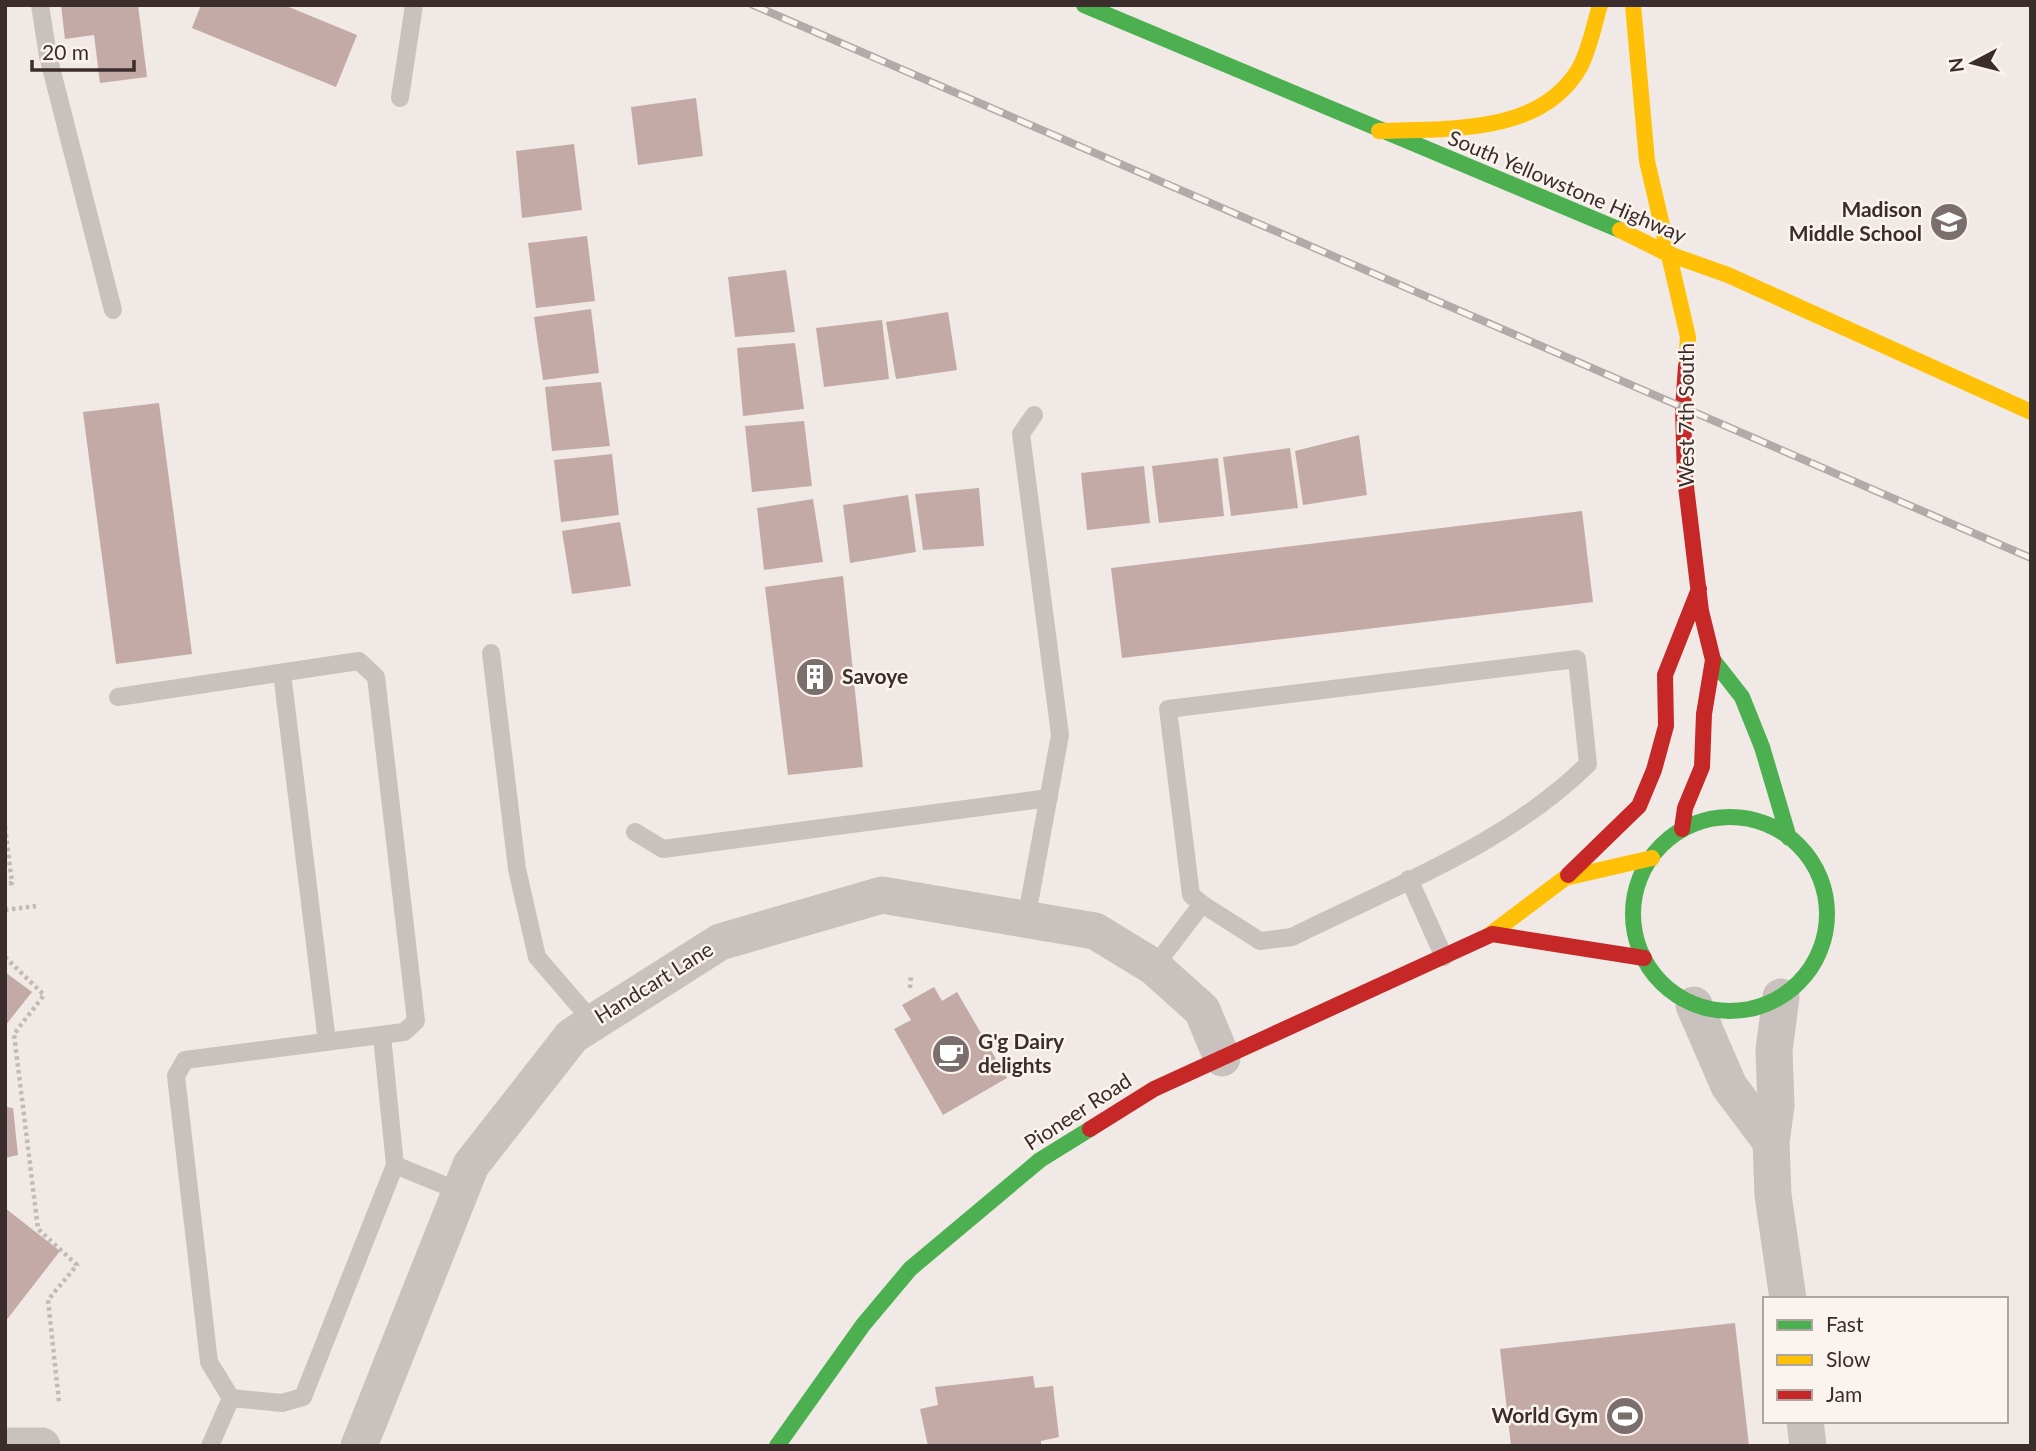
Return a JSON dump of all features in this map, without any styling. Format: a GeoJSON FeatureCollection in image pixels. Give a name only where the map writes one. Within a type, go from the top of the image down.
{"type":"FeatureCollection","features":[{"type":"Feature","properties":{"kind":"street","name":"South Yellowstone Highway"},"geometry":{"type":"LineString","coordinates":[[1084,5],[1379,131],[1599,220],[1666,253],[1727,275],[2031,412]]}},
{"type":"Feature","properties":{"kind":"street"},"geometry":{"type":"LineString","coordinates":[[1379,131],[1486,123],[1517,118],[1536,110],[1560,91],[1581,66],[1600,5]]}},
{"type":"Feature","properties":{"kind":"street","name":"West 7th South"},"geometry":{"type":"LineString","coordinates":[[1633,5],[1647,161],[1666,253],[1688,337],[1683,408],[1685,467],[1699,589],[1713,660],[1704,714],[1702,767],[1685,808],[1682,829]]}},
{"type":"Feature","properties":{"kind":"street"},"geometry":{"type":"LineString","coordinates":[[1565,878],[1639,806],[1654,769],[1666,726],[1665,675],[1699,589]]}},
{"type":"Feature","properties":{"kind":"street","name":"West 7th South"},"geometry":{"type":"LineString","coordinates":[[1713,660],[1742,697],[1762,747],[1789,838]]}},
{"type":"Feature","properties":{"kind":"street"},"geometry":{"type":"LineString","coordinates":[[1746,817],[1777,828],[1789,838],[1803,849],[1821,877],[1828,909],[1824,942],[1809,972],[1781,997],[1755,1009],[1725,1012],[1694,1005],[1668,989],[1644,958],[1636,937],[1633,905],[1641,875],[1658,849],[1682,829],[1713,818],[1746,817]]}},
{"type":"Feature","properties":{"kind":"street","name":"Pioneer Road"},"geometry":{"type":"LineString","coordinates":[[777,1446],[863,1325],[910,1269],[1040,1160],[1154,1089],[1492,934],[1565,878],[1652,858]]}},
{"type":"Feature","properties":{"kind":"street","name":"Handcart Lane"},"geometry":{"type":"LineString","coordinates":[[359,1446],[471,1165],[572,1036],[720,942],[882,895],[1095,932],[1154,967],[1202,1010],[1222,1058]]}},
{"type":"Feature","properties":{"kind":"street"},"geometry":{"type":"LineString","coordinates":[[1492,934],[1644,958]]}},
{"type":"Feature","properties":{"kind":"street"},"geometry":{"type":"LineString","coordinates":[[1781,997],[1774,1050],[1776,1107],[1771,1142],[1773,1195],[1788,1297]]}},
{"type":"Feature","properties":{"kind":"street"},"geometry":{"type":"LineString","coordinates":[[1694,1005],[1729,1086],[1771,1142]]}},
{"type":"Feature","properties":{"kind":"street"},"geometry":{"type":"LineString","coordinates":[[1805,1423],[1808,1446]]}},
{"type":"Feature","properties":{"kind":"street"},"geometry":{"type":"LineString","coordinates":[[9,1446],[42,1446]]}},
{"type":"Feature","properties":{"kind":"lane"},"geometry":{"type":"LineString","coordinates":[[40,5],[48,56],[113,310]]}},
{"type":"Feature","properties":{"kind":"lane"},"geometry":{"type":"LineString","coordinates":[[400,98],[414,5]]}},
{"type":"Feature","properties":{"kind":"lane"},"geometry":{"type":"LineString","coordinates":[[1026,920],[1060,735],[1021,434],[1034,415]]}},
{"type":"Feature","properties":{"kind":"lane"},"geometry":{"type":"LineString","coordinates":[[491,653],[517,869],[537,957],[593,1022]]}},
{"type":"Feature","properties":{"kind":"lane"},"geometry":{"type":"LineString","coordinates":[[1577,659],[1588,764],[1564,788],[1509,829],[1293,937],[1260,941],[1202,904],[1191,895],[1168,709],[1577,659]]}},
{"type":"Feature","properties":{"kind":"lane"},"geometry":{"type":"LineString","coordinates":[[118,697],[359,661],[376,677],[415,1021],[404,1032],[185,1060],[177,1076],[209,1362],[231,1398]]}},
{"type":"Feature","properties":{"kind":"lane"},"geometry":{"type":"LineString","coordinates":[[282,673],[327,1042]]}},
{"type":"Feature","properties":{"kind":"lane"},"geometry":{"type":"LineString","coordinates":[[635,832],[663,849],[1049,798]]}},
{"type":"Feature","properties":{"kind":"lane"},"geometry":{"type":"LineString","coordinates":[[1409,879],[1444,957]]}},
{"type":"Feature","properties":{"kind":"lane"},"geometry":{"type":"LineString","coordinates":[[1154,967],[1202,904]]}},
{"type":"Feature","properties":{"kind":"lane"},"geometry":{"type":"LineString","coordinates":[[231,1398],[282,1403],[303,1397],[396,1165],[382,1035]]}},
{"type":"Feature","properties":{"kind":"lane"},"geometry":{"type":"LineString","coordinates":[[396,1165],[460,1192]]}},
{"type":"Feature","properties":{"kind":"lane"},"geometry":{"type":"LineString","coordinates":[[211,1446],[231,1398]]}},
{"type":"Feature","properties":{"kind":"path"},"geometry":{"type":"LineString","coordinates":[[5,827],[12,883],[5,884]]}},
{"type":"Feature","properties":{"kind":"path"},"geometry":{"type":"LineString","coordinates":[[5,909],[36,906]]}},
{"type":"Feature","properties":{"kind":"path"},"geometry":{"type":"LineString","coordinates":[[5,957],[44,995],[14,1034],[38,1229],[77,1265],[48,1300],[59,1402]]}},
{"type":"Feature","properties":{"kind":"path"},"geometry":{"type":"LineString","coordinates":[[910,988],[911,975]]}},
{"type":"Feature","properties":{"kind":"building"},"geometry":{"type":"Polygon","coordinates":[[[61,5],[138,5],[147,77],[100,83],[94,35],[65,39],[61,5]]]}},
{"type":"Feature","properties":{"kind":"building"},"geometry":{"type":"Polygon","coordinates":[[[201,5],[284,5],[357,35],[336,87],[192,28],[201,5]]]}},
{"type":"Feature","properties":{"kind":"building"},"geometry":{"type":"Polygon","coordinates":[[[696,98],[703,156],[638,165],[631,107],[696,98]]]}},
{"type":"Feature","properties":{"kind":"building"},"geometry":{"type":"Polygon","coordinates":[[[574,144],[582,210],[522,218],[516,151],[574,144]]]}},
{"type":"Feature","properties":{"kind":"building"},"geometry":{"type":"Polygon","coordinates":[[[587,236],[595,301],[536,308],[528,243],[587,236]]]}},
{"type":"Feature","properties":{"kind":"building"},"geometry":{"type":"Polygon","coordinates":[[[786,270],[795,332],[735,337],[728,277],[786,270]]]}},
{"type":"Feature","properties":{"kind":"building"},"geometry":{"type":"Polygon","coordinates":[[[591,309],[599,373],[543,380],[534,317],[591,309]]]}},
{"type":"Feature","properties":{"kind":"building"},"geometry":{"type":"Polygon","coordinates":[[[948,312],[957,370],[896,379],[886,322],[948,312]]]}},
{"type":"Feature","properties":{"kind":"building"},"geometry":{"type":"Polygon","coordinates":[[[882,320],[889,379],[824,387],[816,328],[882,320]]]}},
{"type":"Feature","properties":{"kind":"building"},"geometry":{"type":"Polygon","coordinates":[[[795,343],[804,409],[743,416],[737,348],[795,343]]]}},
{"type":"Feature","properties":{"kind":"building"},"geometry":{"type":"Polygon","coordinates":[[[601,382],[610,446],[552,451],[545,387],[601,382]]]}},
{"type":"Feature","properties":{"kind":"building"},"geometry":{"type":"Polygon","coordinates":[[[159,403],[192,654],[116,664],[83,412],[159,403]]]}},
{"type":"Feature","properties":{"kind":"building"},"geometry":{"type":"Polygon","coordinates":[[[804,421],[812,486],[752,492],[745,426],[804,421]]]}},
{"type":"Feature","properties":{"kind":"building"},"geometry":{"type":"Polygon","coordinates":[[[1359,435],[1367,495],[1303,505],[1295,451],[1359,435]]]}},
{"type":"Feature","properties":{"kind":"building"},"geometry":{"type":"Polygon","coordinates":[[[1290,448],[1298,508],[1231,516],[1223,457],[1290,448]]]}},
{"type":"Feature","properties":{"kind":"building"},"geometry":{"type":"Polygon","coordinates":[[[612,454],[619,515],[561,522],[554,460],[612,454]]]}},
{"type":"Feature","properties":{"kind":"building"},"geometry":{"type":"Polygon","coordinates":[[[1218,458],[1224,516],[1159,523],[1152,466],[1218,458]]]}},
{"type":"Feature","properties":{"kind":"building"},"geometry":{"type":"Polygon","coordinates":[[[1144,466],[1150,523],[1087,530],[1081,473],[1144,466]]]}},
{"type":"Feature","properties":{"kind":"building"},"geometry":{"type":"Polygon","coordinates":[[[979,488],[984,546],[923,550],[915,494],[979,488]]]}},
{"type":"Feature","properties":{"kind":"building"},"geometry":{"type":"Polygon","coordinates":[[[908,495],[916,552],[850,563],[843,505],[908,495]]]}},
{"type":"Feature","properties":{"kind":"building"},"geometry":{"type":"Polygon","coordinates":[[[813,499],[823,562],[764,570],[757,508],[813,499]]]}},
{"type":"Feature","properties":{"kind":"building"},"geometry":{"type":"Polygon","coordinates":[[[1582,511],[1593,602],[1122,658],[1111,568],[1582,511]]]}},
{"type":"Feature","properties":{"kind":"building"},"geometry":{"type":"Polygon","coordinates":[[[620,522],[631,586],[572,594],[562,531],[620,522]]]}},
{"type":"Feature","properties":{"kind":"building","name":"Savoye"},"geometry":{"type":"Polygon","coordinates":[[[843,576],[863,767],[788,775],[765,587],[843,576]]]}},
{"type":"Feature","properties":{"kind":"building"},"geometry":{"type":"Polygon","coordinates":[[[5,972],[32,992],[5,1026],[5,972]]]}},
{"type":"Feature","properties":{"kind":"building","name":"G'g Dairy delights"},"geometry":{"type":"Polygon","coordinates":[[[934,987],[942,1001],[957,992],[1007,1078],[943,1115],[894,1029],[911,1020],[902,1005],[934,987]]]}},
{"type":"Feature","properties":{"kind":"building"},"geometry":{"type":"Polygon","coordinates":[[[5,1107],[13,1108],[18,1155],[5,1158],[5,1107]]]}},
{"type":"Feature","properties":{"kind":"building"},"geometry":{"type":"Polygon","coordinates":[[[5,1208],[60,1251],[5,1322],[5,1208]]]}},
{"type":"Feature","properties":{"kind":"building"},"geometry":{"type":"Polygon","coordinates":[[[1735,1323],[1749,1446],[1511,1446],[1500,1349],[1735,1323]]]}},
{"type":"Feature","properties":{"kind":"building"},"geometry":{"type":"Polygon","coordinates":[[[1033,1376],[1035,1388],[1053,1386],[1059,1437],[1041,1441],[1041,1446],[928,1446],[920,1409],[938,1405],[935,1387],[1033,1376]]]}},
{"type":"Feature","properties":{"kind":"railway"},"geometry":{"type":"LineString","coordinates":[[753,5],[2031,558]]}},
{"type":"Feature","properties":{"kind":"traffic: fast"},"geometry":{"type":"LineString","coordinates":[[1084,5],[1620,230]]}},
{"type":"Feature","properties":{"kind":"traffic: fast"},"geometry":{"type":"LineString","coordinates":[[1713,660],[1742,697],[1762,747],[1789,838]]}},
{"type":"Feature","properties":{"kind":"traffic: fast"},"geometry":{"type":"LineString","coordinates":[[1730,817],[1767,825],[1784,833],[1798,846],[1811,860],[1819,877],[1827,914],[1819,951],[1811,968],[1798,982],[1784,995],[1767,1003],[1730,1011],[1693,1003],[1676,995],[1662,982],[1649,968],[1641,951],[1633,914],[1641,877],[1649,860],[1662,846],[1676,833],[1693,825],[1730,817]]}},
{"type":"Feature","properties":{"kind":"traffic: fast"},"geometry":{"type":"LineString","coordinates":[[777,1446],[863,1325],[910,1269],[1040,1160],[1090,1129]]}},
{"type":"Feature","properties":{"kind":"traffic: slow"},"geometry":{"type":"LineString","coordinates":[[1379,131],[1462,128],[1490,124],[1517,117],[1542,106],[1563,89],[1580,67],[1600,5]]}},
{"type":"Feature","properties":{"kind":"traffic: slow"},"geometry":{"type":"LineString","coordinates":[[1633,5],[1647,161],[1688,337],[1686,366]]}},
{"type":"Feature","properties":{"kind":"traffic: slow"},"geometry":{"type":"LineString","coordinates":[[1620,230],[1666,253],[1728,275],[2031,412]]}},
{"type":"Feature","properties":{"kind":"traffic: slow"},"geometry":{"type":"LineString","coordinates":[[1488,936],[1565,878],[1652,858]]}},
{"type":"Feature","properties":{"kind":"traffic: jam"},"geometry":{"type":"LineString","coordinates":[[1682,829],[1685,808],[1702,767],[1704,714],[1713,660],[1701,611],[1685,478],[1683,408],[1686,366]]}},
{"type":"Feature","properties":{"kind":"traffic: jam"},"geometry":{"type":"LineString","coordinates":[[1568,875],[1639,806],[1654,770],[1666,726],[1665,675],[1699,589]]}},
{"type":"Feature","properties":{"kind":"traffic: jam"},"geometry":{"type":"LineString","coordinates":[[1492,934],[1644,958]]}},
{"type":"Feature","properties":{"kind":"traffic: jam"},"geometry":{"type":"LineString","coordinates":[[1090,1129],[1154,1089],[1488,936]]}},
{"type":"Feature","properties":{"kind":"place","name":"Madison Middle School"},"geometry":{"type":"Point","coordinates":[1949,222]}},
{"type":"Feature","properties":{"kind":"place","name":"Savoye"},"geometry":{"type":"Point","coordinates":[815,677]}},
{"type":"Feature","properties":{"kind":"place","name":"G'g Dairy delights"},"geometry":{"type":"Point","coordinates":[951,1054]}},
{"type":"Feature","properties":{"kind":"place","name":"World Gym"},"geometry":{"type":"Point","coordinates":[1625,1416]}}]}
